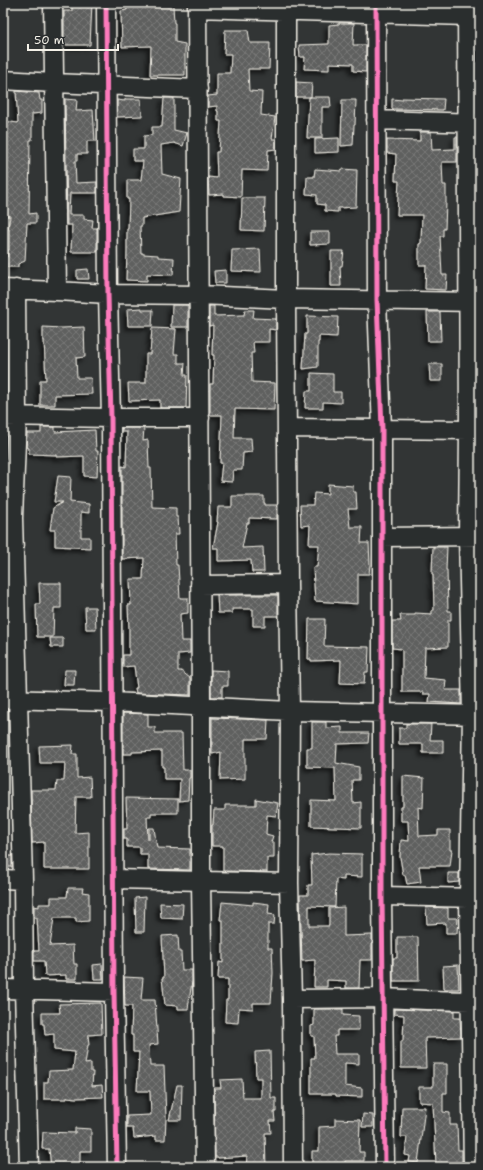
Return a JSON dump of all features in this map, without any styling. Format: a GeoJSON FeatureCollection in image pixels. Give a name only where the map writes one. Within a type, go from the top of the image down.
{"type":"FeatureCollection","features":[{"type":"Feature","properties":{"kind":"street"},"geometry":{"type":"LineString","coordinates":[[53,3],[56,291]]}},
{"type":"Feature","properties":{"kind":"street"},"geometry":{"type":"LineString","coordinates":[[106,3],[108,294],[111,418],[114,992],[117,1167]]}},
{"type":"Feature","properties":{"kind":"street"},"geometry":{"type":"LineString","coordinates":[[204,1167],[201,881],[200,295],[197,6],[467,10],[474,123],[474,302],[469,430],[474,535],[476,715],[475,898],[470,1001],[472,1167]]}},
{"type":"Feature","properties":{"kind":"street"},"geometry":{"type":"LineString","coordinates":[[286,7],[286,299],[290,711],[289,883],[292,999],[293,1167]]}},
{"type":"Feature","properties":{"kind":"street"},"geometry":{"type":"LineString","coordinates":[[376,8],[377,300],[382,429],[382,896],[385,1167]]}},
{"type":"Feature","properties":{"kind":"street"},"geometry":{"type":"LineString","coordinates":[[3,80],[107,86],[198,88]]}},
{"type":"Feature","properties":{"kind":"street"},"geometry":{"type":"LineString","coordinates":[[376,120],[474,123]]}},
{"type":"Feature","properties":{"kind":"street"},"geometry":{"type":"LineString","coordinates":[[29,1167],[24,990],[23,880],[10,699],[8,518],[10,289],[108,294],[200,295],[286,299],[474,302]]}},
{"type":"Feature","properties":{"kind":"street"},"geometry":{"type":"LineString","coordinates":[[10,416],[200,418]]}},
{"type":"Feature","properties":{"kind":"street"},"geometry":{"type":"LineString","coordinates":[[287,428],[469,430]]}},
{"type":"Feature","properties":{"kind":"street"},"geometry":{"type":"LineString","coordinates":[[382,537],[474,535]]}},
{"type":"Feature","properties":{"kind":"street"},"geometry":{"type":"LineString","coordinates":[[200,585],[288,584]]}},
{"type":"Feature","properties":{"kind":"street"},"geometry":{"type":"LineString","coordinates":[[10,699],[112,702],[290,711],[476,715]]}},
{"type":"Feature","properties":{"kind":"street"},"geometry":{"type":"LineString","coordinates":[[114,879],[289,883]]}},
{"type":"Feature","properties":{"kind":"street"},"geometry":{"type":"LineString","coordinates":[[3,880],[23,880]]}},
{"type":"Feature","properties":{"kind":"street"},"geometry":{"type":"LineString","coordinates":[[382,896],[475,898]]}},
{"type":"Feature","properties":{"kind":"street"},"geometry":{"type":"LineString","coordinates":[[3,989],[114,992]]}},
{"type":"Feature","properties":{"kind":"street"},"geometry":{"type":"LineString","coordinates":[[292,999],[383,998],[470,1001]]}},
{"type":"Feature","properties":{"kind":"building"},"geometry":{"type":"Polygon","coordinates":[[[72,3],[92,3],[90,45],[64,45],[64,11],[72,11],[72,3]]]}},
{"type":"Feature","properties":{"kind":"building"},"geometry":{"type":"Polygon","coordinates":[[[127,3],[142,3],[142,7],[173,5],[175,42],[185,44],[185,75],[150,75],[151,46],[122,47],[121,11],[127,10],[127,3]]]}},
{"type":"Feature","properties":{"kind":"building"},"geometry":{"type":"Polygon","coordinates":[[[354,23],[353,45],[366,45],[366,72],[353,71],[353,64],[329,63],[329,70],[304,69],[305,57],[300,57],[299,45],[329,44],[329,25],[354,23]]]}},
{"type":"Feature","properties":{"kind":"building"},"geometry":{"type":"Polygon","coordinates":[[[225,30],[248,30],[250,43],[270,43],[269,69],[248,69],[249,91],[262,92],[261,115],[275,117],[272,139],[276,139],[276,149],[268,150],[267,171],[242,170],[241,197],[224,196],[224,194],[209,195],[208,177],[217,178],[216,152],[219,152],[221,121],[218,121],[217,106],[208,107],[208,96],[217,95],[217,73],[230,73],[231,54],[224,54],[225,30]]]}},
{"type":"Feature","properties":{"kind":"building"},"geometry":{"type":"Polygon","coordinates":[[[296,82],[312,83],[311,97],[296,97],[296,82]]]}},
{"type":"Feature","properties":{"kind":"building"},"geometry":{"type":"Polygon","coordinates":[[[16,91],[39,93],[40,100],[42,100],[42,113],[32,114],[32,140],[30,140],[29,214],[36,213],[36,223],[27,223],[25,261],[18,264],[18,267],[3,267],[3,257],[7,257],[9,250],[8,229],[10,216],[3,216],[3,170],[5,170],[6,151],[3,121],[18,123],[16,91]]]}},
{"type":"Feature","properties":{"kind":"building"},"geometry":{"type":"Polygon","coordinates":[[[309,97],[330,97],[331,107],[322,107],[322,138],[307,138],[309,97]]]}},
{"type":"Feature","properties":{"kind":"building"},"geometry":{"type":"Polygon","coordinates":[[[164,98],[174,98],[174,130],[187,133],[183,146],[174,143],[161,145],[162,174],[181,179],[179,212],[142,218],[142,226],[140,226],[141,253],[158,255],[158,257],[174,258],[173,275],[147,274],[147,281],[126,280],[129,199],[127,199],[127,180],[141,180],[143,161],[133,161],[133,149],[144,149],[144,136],[152,135],[152,127],[162,127],[164,98]]]}},
{"type":"Feature","properties":{"kind":"building"},"geometry":{"type":"Polygon","coordinates":[[[402,98],[444,99],[443,110],[392,109],[392,99],[402,100],[402,98]]]}},
{"type":"Feature","properties":{"kind":"building"},"geometry":{"type":"Polygon","coordinates":[[[65,99],[77,100],[76,111],[93,110],[95,141],[87,141],[87,154],[77,154],[77,161],[75,161],[76,183],[97,182],[97,193],[70,193],[69,215],[84,215],[84,219],[93,220],[92,228],[97,228],[97,252],[71,252],[72,225],[67,225],[65,99]]]}},
{"type":"Feature","properties":{"kind":"building"},"geometry":{"type":"Polygon","coordinates":[[[125,99],[141,99],[142,116],[117,117],[117,100],[125,101],[125,99]]]}},
{"type":"Feature","properties":{"kind":"building"},"geometry":{"type":"Polygon","coordinates":[[[342,100],[356,100],[353,145],[341,146],[342,100]]]}},
{"type":"Feature","properties":{"kind":"building"},"geometry":{"type":"Polygon","coordinates":[[[420,132],[431,132],[432,150],[455,149],[455,137],[457,137],[457,162],[442,162],[443,185],[446,185],[446,202],[445,229],[443,229],[443,236],[440,236],[442,275],[447,275],[446,290],[425,289],[426,265],[419,265],[419,244],[421,243],[422,215],[397,215],[399,181],[395,181],[396,154],[387,153],[387,140],[420,141],[420,132]]]}},
{"type":"Feature","properties":{"kind":"building"},"geometry":{"type":"Polygon","coordinates":[[[339,138],[339,152],[315,153],[315,139],[339,138]]]}},
{"type":"Feature","properties":{"kind":"building"},"geometry":{"type":"Polygon","coordinates":[[[315,169],[342,171],[342,169],[357,170],[356,207],[338,208],[338,212],[325,211],[325,205],[317,204],[317,195],[306,194],[307,177],[314,177],[315,169]]]}},
{"type":"Feature","properties":{"kind":"building"},"geometry":{"type":"Polygon","coordinates":[[[242,198],[265,198],[264,231],[241,230],[242,198]]]}},
{"type":"Feature","properties":{"kind":"building"},"geometry":{"type":"Polygon","coordinates":[[[310,232],[330,232],[330,244],[310,245],[310,232]]]}},
{"type":"Feature","properties":{"kind":"building"},"geometry":{"type":"Polygon","coordinates":[[[260,249],[261,272],[231,271],[232,250],[260,249]]]}},
{"type":"Feature","properties":{"kind":"building"},"geometry":{"type":"Polygon","coordinates":[[[331,251],[344,251],[342,266],[340,266],[341,286],[331,286],[331,251]]]}},
{"type":"Feature","properties":{"kind":"building"},"geometry":{"type":"Polygon","coordinates":[[[88,269],[89,279],[77,279],[77,270],[88,269]]]}},
{"type":"Feature","properties":{"kind":"building"},"geometry":{"type":"Polygon","coordinates":[[[226,270],[226,283],[215,283],[214,271],[226,270]]]}},
{"type":"Feature","properties":{"kind":"building"},"geometry":{"type":"Polygon","coordinates":[[[172,305],[188,305],[188,327],[171,327],[172,305]]]}},
{"type":"Feature","properties":{"kind":"building"},"geometry":{"type":"Polygon","coordinates":[[[209,306],[214,306],[214,316],[244,315],[245,310],[254,310],[253,318],[276,319],[276,330],[269,329],[269,342],[253,342],[254,353],[251,353],[252,382],[275,383],[274,410],[235,409],[234,438],[251,438],[252,452],[243,453],[242,470],[233,470],[232,482],[220,481],[222,463],[220,463],[222,415],[210,415],[210,384],[213,384],[214,355],[212,355],[213,325],[209,326],[209,306]]]}},
{"type":"Feature","properties":{"kind":"building"},"geometry":{"type":"Polygon","coordinates":[[[142,308],[142,310],[153,310],[152,326],[128,326],[127,309],[142,308]]]}},
{"type":"Feature","properties":{"kind":"building"},"geometry":{"type":"Polygon","coordinates":[[[427,312],[440,312],[441,341],[428,341],[427,312]]]}},
{"type":"Feature","properties":{"kind":"building"},"geometry":{"type":"Polygon","coordinates":[[[307,316],[338,317],[337,337],[319,336],[318,367],[303,369],[305,334],[307,334],[307,316]]]}},
{"type":"Feature","properties":{"kind":"building"},"geometry":{"type":"Polygon","coordinates":[[[43,327],[84,327],[85,357],[76,358],[77,378],[91,378],[92,394],[55,395],[55,405],[40,405],[40,380],[46,380],[43,327]]]}},
{"type":"Feature","properties":{"kind":"building"},"geometry":{"type":"Polygon","coordinates":[[[152,328],[176,329],[174,354],[178,354],[178,363],[185,363],[184,375],[187,375],[186,408],[160,408],[160,400],[129,401],[128,383],[146,383],[146,354],[150,354],[152,328]]]}},
{"type":"Feature","properties":{"kind":"building"},"geometry":{"type":"Polygon","coordinates":[[[429,364],[442,364],[442,381],[430,381],[429,364]]]}},
{"type":"Feature","properties":{"kind":"building"},"geometry":{"type":"Polygon","coordinates":[[[311,373],[333,374],[333,392],[341,392],[341,403],[323,402],[323,408],[305,408],[306,391],[311,391],[311,373]]]}},
{"type":"Feature","properties":{"kind":"building"},"geometry":{"type":"Polygon","coordinates":[[[41,427],[55,427],[55,432],[95,430],[96,451],[98,451],[97,477],[84,476],[84,456],[56,457],[56,455],[29,454],[29,448],[26,447],[27,433],[41,433],[41,427]]]}},
{"type":"Feature","properties":{"kind":"building"},"geometry":{"type":"Polygon","coordinates":[[[122,428],[144,428],[143,441],[148,440],[149,468],[151,468],[152,507],[176,508],[179,534],[175,534],[176,565],[178,565],[180,598],[188,598],[188,613],[180,614],[181,641],[190,641],[190,653],[178,654],[178,671],[181,671],[190,678],[190,695],[136,693],[135,688],[137,688],[134,666],[123,667],[123,655],[129,655],[128,605],[131,605],[130,579],[143,579],[144,558],[122,559],[122,466],[126,467],[127,432],[122,432],[122,428]]]}},
{"type":"Feature","properties":{"kind":"building"},"geometry":{"type":"Polygon","coordinates":[[[58,476],[71,477],[70,502],[89,504],[89,513],[81,512],[81,537],[90,537],[90,548],[55,546],[55,530],[50,530],[53,508],[63,502],[54,502],[58,476]]]}},
{"type":"Feature","properties":{"kind":"building"},"geometry":{"type":"Polygon","coordinates":[[[328,484],[353,486],[353,492],[356,492],[357,509],[348,509],[350,527],[362,527],[361,543],[369,543],[369,574],[358,574],[358,604],[315,601],[313,567],[317,567],[319,545],[309,545],[310,525],[301,526],[300,505],[313,505],[314,493],[328,494],[328,484]]]}},
{"type":"Feature","properties":{"kind":"building"},"geometry":{"type":"Polygon","coordinates":[[[232,496],[264,496],[265,505],[277,505],[277,519],[249,518],[242,548],[263,547],[264,572],[252,572],[251,560],[218,561],[218,548],[213,548],[218,522],[218,507],[232,507],[232,496]]]}},
{"type":"Feature","properties":{"kind":"building"},"geometry":{"type":"Polygon","coordinates":[[[433,547],[447,547],[446,570],[448,611],[451,611],[451,620],[448,620],[448,647],[425,648],[424,678],[446,680],[445,690],[461,690],[461,704],[429,702],[430,694],[423,694],[423,692],[402,692],[402,649],[392,648],[392,621],[401,621],[400,615],[415,615],[415,613],[432,614],[432,610],[434,610],[432,574],[433,547]]]}},
{"type":"Feature","properties":{"kind":"building"},"geometry":{"type":"Polygon","coordinates":[[[39,583],[61,583],[61,608],[54,608],[53,637],[37,637],[36,604],[40,604],[39,583]]]}},
{"type":"Feature","properties":{"kind":"building"},"geometry":{"type":"Polygon","coordinates":[[[217,595],[278,595],[278,616],[265,616],[265,626],[253,626],[253,609],[232,609],[232,613],[218,613],[217,595]]]}},
{"type":"Feature","properties":{"kind":"building"},"geometry":{"type":"Polygon","coordinates":[[[85,607],[95,607],[96,629],[86,629],[85,607]]]}},
{"type":"Feature","properties":{"kind":"building"},"geometry":{"type":"Polygon","coordinates":[[[309,619],[325,619],[324,646],[369,647],[368,672],[365,672],[364,684],[340,683],[341,660],[311,661],[311,659],[308,659],[309,619]]]}},
{"type":"Feature","properties":{"kind":"building"},"geometry":{"type":"Polygon","coordinates":[[[50,638],[63,638],[63,647],[51,647],[50,638]]]}},
{"type":"Feature","properties":{"kind":"building"},"geometry":{"type":"Polygon","coordinates":[[[65,670],[75,670],[74,685],[64,685],[65,670]]]}},
{"type":"Feature","properties":{"kind":"building"},"geometry":{"type":"Polygon","coordinates":[[[211,670],[228,671],[228,686],[222,686],[222,697],[211,697],[211,670]]]}},
{"type":"Feature","properties":{"kind":"building"},"geometry":{"type":"Polygon","coordinates":[[[123,713],[148,714],[148,727],[155,727],[155,733],[182,733],[183,770],[190,770],[188,800],[179,801],[180,779],[164,779],[162,751],[132,752],[132,754],[123,754],[123,713]]]}},
{"type":"Feature","properties":{"kind":"building"},"geometry":{"type":"Polygon","coordinates":[[[212,718],[268,720],[267,739],[245,739],[245,779],[220,780],[221,752],[212,754],[212,718]]]}},
{"type":"Feature","properties":{"kind":"building"},"geometry":{"type":"Polygon","coordinates":[[[312,722],[326,722],[326,728],[342,727],[342,733],[369,733],[368,743],[337,744],[336,763],[359,767],[359,780],[352,780],[353,803],[361,802],[361,828],[311,826],[311,800],[336,801],[335,768],[307,767],[307,748],[312,748],[312,722]]]}},
{"type":"Feature","properties":{"kind":"building"},"geometry":{"type":"Polygon","coordinates":[[[406,724],[431,724],[430,740],[443,740],[443,753],[423,753],[423,744],[399,744],[399,728],[406,728],[406,724]]]}},
{"type":"Feature","properties":{"kind":"building"},"geometry":{"type":"Polygon","coordinates":[[[73,745],[72,754],[77,754],[77,778],[90,777],[91,797],[76,797],[75,833],[89,832],[89,869],[44,869],[44,842],[32,843],[31,790],[56,790],[57,781],[64,781],[65,763],[40,763],[39,746],[73,745]]]}},
{"type":"Feature","properties":{"kind":"building"},"geometry":{"type":"Polygon","coordinates":[[[403,776],[424,778],[423,808],[418,807],[419,836],[438,835],[438,830],[450,830],[450,850],[452,850],[450,866],[419,866],[421,882],[407,884],[405,875],[403,875],[400,857],[401,840],[409,841],[408,821],[401,821],[401,807],[403,807],[403,776]]]}},
{"type":"Feature","properties":{"kind":"building"},"geometry":{"type":"Polygon","coordinates":[[[126,798],[178,799],[178,813],[151,813],[151,817],[147,817],[148,840],[149,828],[154,828],[157,848],[190,849],[190,870],[148,869],[148,854],[140,854],[140,847],[127,847],[127,839],[124,839],[124,829],[127,829],[126,798]]]}},
{"type":"Feature","properties":{"kind":"building"},"geometry":{"type":"Polygon","coordinates":[[[256,799],[278,803],[276,816],[267,815],[266,834],[273,836],[271,842],[274,842],[274,858],[267,858],[267,872],[223,871],[223,846],[212,846],[214,810],[225,810],[225,805],[256,805],[256,799]]]}},
{"type":"Feature","properties":{"kind":"building"},"geometry":{"type":"Polygon","coordinates":[[[329,853],[362,854],[362,877],[344,876],[344,880],[336,879],[335,907],[309,906],[309,926],[329,926],[329,908],[344,907],[344,936],[372,935],[372,960],[360,960],[359,988],[346,988],[346,981],[327,980],[327,987],[314,987],[315,960],[302,961],[300,895],[308,895],[308,885],[312,885],[311,855],[329,853]]]}},
{"type":"Feature","properties":{"kind":"building"},"geometry":{"type":"Polygon","coordinates":[[[3,856],[12,856],[12,867],[3,867],[3,856]]]}},
{"type":"Feature","properties":{"kind":"building"},"geometry":{"type":"Polygon","coordinates":[[[448,873],[459,873],[459,882],[448,883],[448,873]]]}},
{"type":"Feature","properties":{"kind":"building"},"geometry":{"type":"Polygon","coordinates":[[[68,888],[83,888],[82,892],[89,893],[89,921],[76,922],[76,918],[54,918],[50,946],[73,945],[74,964],[77,964],[77,979],[66,979],[66,975],[45,976],[44,961],[34,961],[34,951],[39,951],[37,918],[34,918],[34,906],[39,907],[39,904],[51,904],[51,897],[67,897],[68,888]]]}},
{"type":"Feature","properties":{"kind":"building"},"geometry":{"type":"Polygon","coordinates":[[[145,897],[144,932],[136,932],[135,898],[145,897]]]}},
{"type":"Feature","properties":{"kind":"building"},"geometry":{"type":"Polygon","coordinates":[[[222,902],[253,905],[253,902],[269,904],[268,914],[275,915],[274,924],[268,924],[268,948],[272,948],[273,973],[271,1003],[253,1003],[253,1009],[239,1008],[238,1023],[225,1022],[226,1000],[228,1000],[228,979],[218,979],[219,962],[223,963],[223,920],[220,920],[222,902]]]}},
{"type":"Feature","properties":{"kind":"building"},"geometry":{"type":"Polygon","coordinates":[[[160,903],[183,904],[182,919],[161,918],[160,903]]]}},
{"type":"Feature","properties":{"kind":"building"},"geometry":{"type":"Polygon","coordinates":[[[426,907],[448,908],[448,918],[458,918],[457,933],[446,933],[446,923],[427,924],[426,907]]]}},
{"type":"Feature","properties":{"kind":"building"},"geometry":{"type":"Polygon","coordinates":[[[178,935],[182,970],[192,970],[188,1009],[178,1009],[178,1006],[165,1005],[162,978],[164,978],[162,936],[178,935]]]}},
{"type":"Feature","properties":{"kind":"building"},"geometry":{"type":"Polygon","coordinates":[[[397,937],[418,937],[419,981],[393,981],[393,958],[397,958],[397,937]]]}},
{"type":"Feature","properties":{"kind":"building"},"geometry":{"type":"Polygon","coordinates":[[[102,964],[103,979],[94,979],[93,965],[102,964]]]}},
{"type":"Feature","properties":{"kind":"building"},"geometry":{"type":"Polygon","coordinates":[[[458,965],[459,989],[444,989],[443,966],[458,965]]]}},
{"type":"Feature","properties":{"kind":"building"},"geometry":{"type":"Polygon","coordinates":[[[124,977],[143,978],[141,1000],[155,1000],[158,1044],[149,1045],[150,1066],[164,1066],[166,1118],[165,1140],[156,1140],[156,1136],[134,1138],[133,1128],[127,1128],[127,1116],[151,1115],[150,1091],[137,1091],[139,1052],[133,1052],[133,1035],[131,1035],[132,1006],[125,1006],[124,977]]]}},
{"type":"Feature","properties":{"kind":"building"},"geometry":{"type":"Polygon","coordinates":[[[101,1003],[102,1034],[88,1035],[89,1045],[85,1064],[91,1063],[91,1072],[93,1072],[92,1086],[102,1085],[103,1097],[67,1097],[67,1099],[44,1099],[44,1082],[48,1082],[49,1071],[73,1070],[75,1052],[54,1050],[54,1034],[45,1035],[44,1024],[42,1024],[42,1013],[60,1013],[59,1004],[101,1003]]]}},
{"type":"Feature","properties":{"kind":"building"},"geometry":{"type":"Polygon","coordinates":[[[314,1009],[343,1009],[343,1015],[359,1016],[359,1030],[337,1030],[337,1036],[334,1036],[335,1054],[359,1054],[359,1064],[345,1063],[345,1086],[362,1088],[362,1097],[336,1096],[336,1094],[311,1094],[311,1058],[315,1058],[314,1036],[311,1036],[311,1026],[314,1025],[314,1009]]]}},
{"type":"Feature","properties":{"kind":"building"},"geometry":{"type":"Polygon","coordinates":[[[394,1009],[454,1011],[454,1018],[460,1018],[461,1037],[425,1038],[426,1068],[401,1068],[401,1041],[403,1041],[404,1015],[394,1014],[394,1009]]]}},
{"type":"Feature","properties":{"kind":"building"},"geometry":{"type":"Polygon","coordinates":[[[270,1051],[271,1098],[276,1098],[276,1112],[274,1112],[275,1121],[270,1121],[271,1133],[265,1133],[266,1167],[246,1167],[247,1156],[215,1157],[214,1088],[221,1088],[220,1080],[242,1079],[243,1098],[261,1098],[261,1078],[256,1078],[255,1052],[270,1051]]]}},
{"type":"Feature","properties":{"kind":"building"},"geometry":{"type":"Polygon","coordinates":[[[433,1064],[447,1064],[447,1093],[443,1093],[443,1112],[450,1113],[450,1125],[457,1125],[458,1150],[462,1150],[462,1165],[436,1165],[433,1103],[419,1102],[419,1087],[433,1087],[433,1064]]]}},
{"type":"Feature","properties":{"kind":"building"},"geometry":{"type":"Polygon","coordinates":[[[177,1085],[182,1085],[181,1120],[169,1120],[177,1085]]]}},
{"type":"Feature","properties":{"kind":"building"},"geometry":{"type":"Polygon","coordinates":[[[402,1107],[425,1107],[418,1163],[409,1162],[410,1156],[405,1155],[407,1137],[401,1137],[402,1107]]]}},
{"type":"Feature","properties":{"kind":"building"},"geometry":{"type":"Polygon","coordinates":[[[363,1114],[373,1115],[373,1127],[362,1127],[363,1114]]]}},
{"type":"Feature","properties":{"kind":"building"},"geometry":{"type":"Polygon","coordinates":[[[335,1119],[360,1120],[359,1152],[364,1152],[364,1161],[345,1161],[345,1167],[312,1167],[312,1151],[319,1151],[319,1127],[335,1126],[335,1119]]]}},
{"type":"Feature","properties":{"kind":"building"},"geometry":{"type":"Polygon","coordinates":[[[75,1128],[91,1129],[91,1151],[80,1151],[80,1166],[51,1167],[49,1149],[42,1149],[43,1132],[75,1133],[75,1128]]]}},
{"type":"Feature","properties":{"kind":"cycle path"},"geometry":{"type":"LineString","coordinates":[[106,3],[108,294],[111,418],[114,992],[117,1167]]}},
{"type":"Feature","properties":{"kind":"cycle path"},"geometry":{"type":"LineString","coordinates":[[376,3],[377,300],[382,429],[382,896],[385,1167]]}}]}
